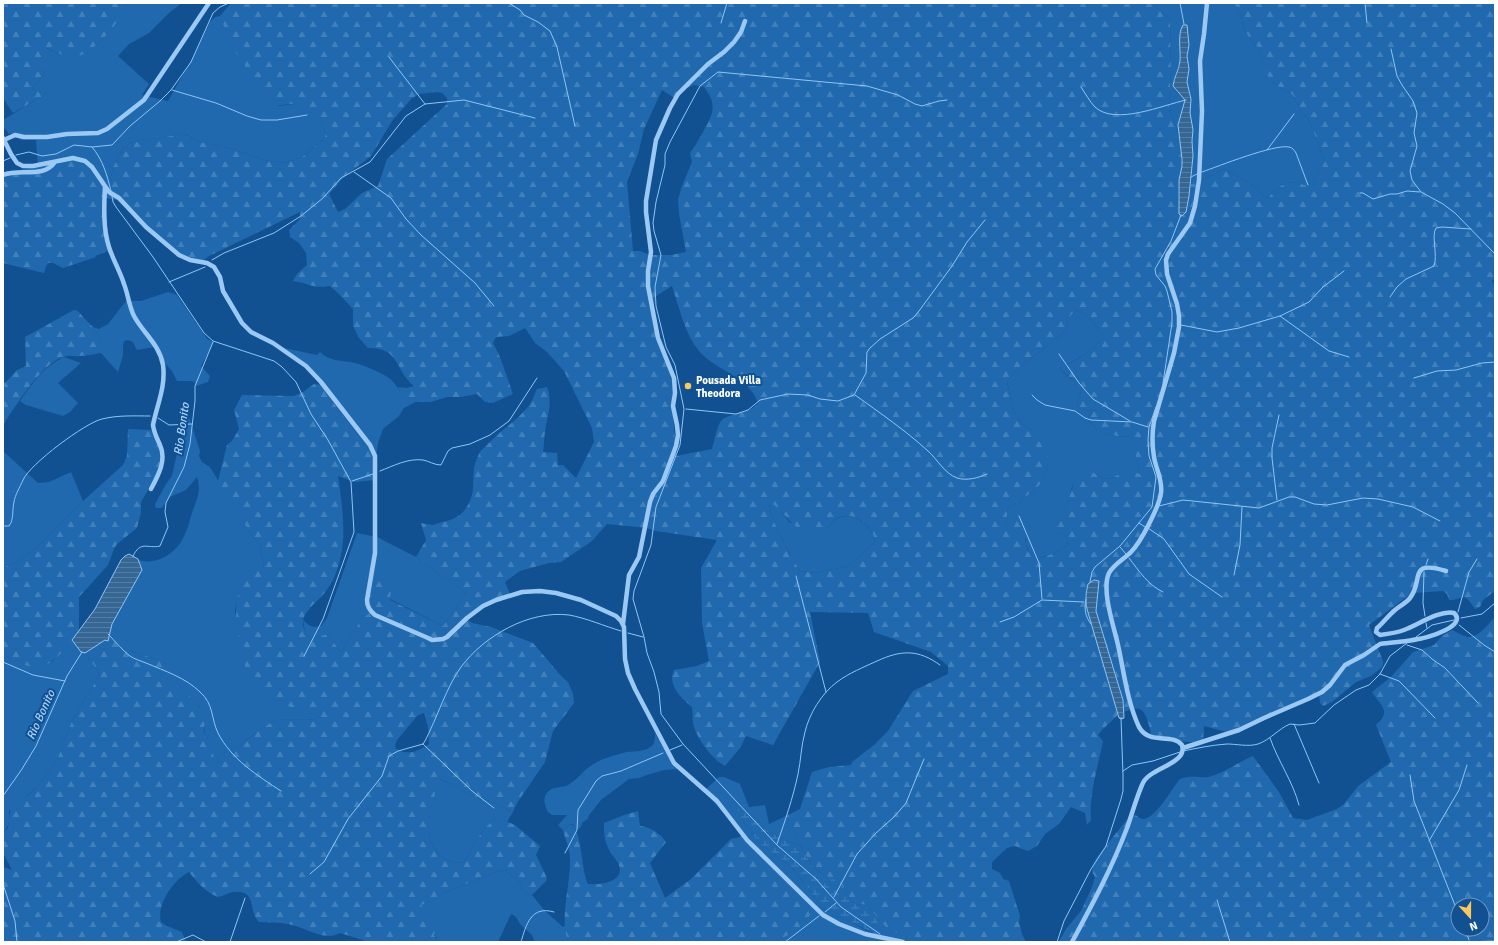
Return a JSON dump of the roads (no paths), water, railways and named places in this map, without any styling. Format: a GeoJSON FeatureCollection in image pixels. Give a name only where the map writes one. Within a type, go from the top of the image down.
{"type":"FeatureCollection","features":[{"type":"Feature","properties":{"kind":"street"},"geometry":{"type":"LineString","coordinates":[[209,3],[144,100],[107,129],[98,133],[66,134],[47,137],[24,137],[15,135],[3,139],[11,154],[20,165],[28,167],[73,158],[85,161],[92,167],[105,187],[119,198],[146,227],[179,255],[190,260],[208,263],[214,267],[220,277],[223,291],[246,328],[306,366],[321,382],[370,445],[376,461],[375,553],[367,600],[368,606],[372,612],[432,640],[447,637],[472,614],[489,603],[522,592],[540,591],[556,593],[581,600],[612,613],[618,618],[624,627],[625,659],[628,673],[648,716],[674,763],[717,801],[747,840],[823,915],[839,924],[865,934],[903,942]]}},
{"type":"Feature","properties":{"kind":"street"},"geometry":{"type":"LineString","coordinates":[[1072,942],[1097,897],[1106,877],[1127,829],[1144,780],[1150,774],[1176,760],[1183,752],[1183,748],[1178,741],[1148,736],[1141,731],[1139,727],[1130,702],[1122,670],[1107,592],[1110,572],[1141,540],[1161,494],[1161,481],[1154,458],[1152,432],[1174,353],[1179,316],[1177,304],[1167,274],[1166,260],[1168,254],[1190,223],[1195,206],[1202,111],[1200,60],[1207,3]]}},
{"type":"Feature","properties":{"kind":"street"},"geometry":{"type":"LineString","coordinates":[[622,624],[629,575],[639,557],[650,502],[653,494],[663,480],[676,446],[678,435],[673,406],[675,392],[674,378],[658,338],[648,286],[648,271],[651,252],[646,201],[656,140],[676,98],[708,64],[734,42],[741,32],[745,21]]}},
{"type":"Feature","properties":{"kind":"street"},"geometry":{"type":"LineString","coordinates":[[3,175],[14,172],[39,172],[49,168],[55,162]]}},
{"type":"Feature","properties":{"kind":"street"},"geometry":{"type":"LineString","coordinates":[[105,187],[106,233],[108,246],[124,283],[133,313],[157,348],[162,357],[164,367],[162,391],[153,425],[153,430],[162,448],[162,463],[160,471],[151,489]]}},
{"type":"Feature","properties":{"kind":"street"},"geometry":{"type":"LineString","coordinates":[[1183,748],[1238,730],[1322,692],[1345,664],[1364,655],[1380,644],[1418,640],[1431,636],[1454,625],[1458,619],[1457,616],[1454,613],[1447,612],[1395,633],[1380,635],[1376,632],[1377,628],[1394,610],[1411,596],[1417,575],[1420,571],[1431,567],[1446,571]]}},
{"type":"Feature","properties":{"kind":"waterway"},"geometry":{"type":"LineString","coordinates":[[16,155],[29,152],[42,156],[56,154],[74,145],[92,147],[112,145],[130,126],[171,90],[191,62],[213,13],[220,7],[229,3]]}},
{"type":"Feature","properties":{"kind":"waterway"},"geometry":{"type":"LineString","coordinates":[[509,3],[520,10],[524,15],[538,22],[550,31],[557,47],[575,126]]}},
{"type":"Feature","properties":{"kind":"waterway"},"geometry":{"type":"LineString","coordinates":[[721,23],[727,3]]}},
{"type":"Feature","properties":{"kind":"waterway"},"geometry":{"type":"LineString","coordinates":[[1180,3],[1184,24]]}},
{"type":"Feature","properties":{"kind":"waterway"},"geometry":{"type":"LineString","coordinates":[[1365,3],[1367,23]]}},
{"type":"Feature","properties":{"kind":"waterway"},"geometry":{"type":"LineString","coordinates":[[1391,49],[1397,76],[1413,101],[1417,113],[1414,133],[1417,146],[1410,171],[1412,180],[1421,192],[1443,204],[1455,213],[1495,254]]}},
{"type":"Feature","properties":{"kind":"waterway"},"geometry":{"type":"LineString","coordinates":[[389,57],[425,104]]}},
{"type":"Feature","properties":{"kind":"waterway"},"geometry":{"type":"LineString","coordinates":[[880,934],[841,907],[816,879],[777,845],[683,744],[661,714],[659,692],[633,599],[634,591],[651,545],[656,507],[680,445],[684,409],[675,365],[666,347],[656,306],[655,287],[661,255],[653,223],[656,202],[665,165],[665,154],[670,142],[700,86],[718,72],[867,86],[898,95],[922,106],[947,100]]}},
{"type":"Feature","properties":{"kind":"waterway"},"geometry":{"type":"LineString","coordinates":[[1081,87],[1095,107],[1114,115],[1139,112],[1186,100]]}},
{"type":"Feature","properties":{"kind":"waterway"},"geometry":{"type":"LineString","coordinates":[[172,90],[216,103],[247,116],[261,120],[277,120],[307,115]]}},
{"type":"Feature","properties":{"kind":"waterway"},"geometry":{"type":"LineString","coordinates":[[212,260],[224,253],[274,233],[301,216],[323,198],[341,178],[370,162],[406,116],[425,104],[464,100],[535,118]]}},
{"type":"Feature","properties":{"kind":"waterway"},"geometry":{"type":"LineString","coordinates":[[1267,150],[1294,114]]}},
{"type":"Feature","properties":{"kind":"waterway","name":"Rio Bonito"},"geometry":{"type":"LineString","coordinates":[[92,147],[102,162],[111,191]]}},
{"type":"Feature","properties":{"kind":"waterway"},"geometry":{"type":"LineString","coordinates":[[1202,172],[1259,152],[1289,147],[1296,153],[1308,185]]}},
{"type":"Feature","properties":{"kind":"waterway","name":"Rio Bonito"},"geometry":{"type":"LineString","coordinates":[[3,161],[10,158]]}},
{"type":"Feature","properties":{"kind":"waterway"},"geometry":{"type":"LineString","coordinates":[[354,172],[391,198],[406,219],[421,235],[475,283],[494,306]]}},
{"type":"Feature","properties":{"kind":"waterway"},"geometry":{"type":"LineString","coordinates":[[1191,177],[1197,174]]}},
{"type":"Feature","properties":{"kind":"waterway"},"geometry":{"type":"LineString","coordinates":[[1360,193],[1363,193],[1373,199],[1407,191],[1420,192]]}},
{"type":"Feature","properties":{"kind":"waterway"},"geometry":{"type":"LineString","coordinates":[[112,196],[116,207],[153,257],[204,333],[213,341],[274,361],[296,382],[311,414],[328,440],[351,482],[354,532],[323,619],[304,656]]}},
{"type":"Feature","properties":{"kind":"waterway"},"geometry":{"type":"LineString","coordinates":[[1163,383],[1172,323],[1172,312],[1167,291],[1156,275],[1155,269],[1171,241],[1181,215]]}},
{"type":"Feature","properties":{"kind":"waterway"},"geometry":{"type":"LineString","coordinates":[[686,409],[736,414],[748,410],[760,400],[788,394],[808,395],[820,399],[838,401],[854,395],[866,373],[867,352],[880,339],[913,318],[952,266],[967,242],[985,220]]}},
{"type":"Feature","properties":{"kind":"waterway"},"geometry":{"type":"LineString","coordinates":[[1390,297],[1397,287],[1406,279],[1434,266],[1434,235],[1436,228],[1471,229]]}},
{"type":"Feature","properties":{"kind":"waterway"},"geometry":{"type":"LineString","coordinates":[[169,282],[205,267]]}},
{"type":"Feature","properties":{"kind":"waterway"},"geometry":{"type":"LineString","coordinates":[[1181,325],[1217,332],[1239,328],[1280,316],[1309,302],[1323,287],[1344,271]]}},
{"type":"Feature","properties":{"kind":"waterway"},"geometry":{"type":"LineString","coordinates":[[1280,316],[1329,351],[1349,357]]}},
{"type":"Feature","properties":{"kind":"waterway","name":"Rio Bonito"},"geometry":{"type":"LineString","coordinates":[[133,556],[139,548],[145,546],[160,546],[168,527],[165,512],[166,503],[184,467],[190,444],[195,401],[195,386],[213,342]]}},
{"type":"Feature","properties":{"kind":"waterway"},"geometry":{"type":"LineString","coordinates":[[1059,354],[1079,383],[1093,399],[1130,421]]}},
{"type":"Feature","properties":{"kind":"waterway"},"geometry":{"type":"LineString","coordinates":[[1414,378],[1437,371],[1456,370],[1482,363],[1495,362]]}},
{"type":"Feature","properties":{"kind":"waterway"},"geometry":{"type":"LineString","coordinates":[[380,471],[412,460],[423,460],[441,465],[448,451],[452,448],[470,444],[490,435],[509,421],[537,378]]}},
{"type":"Feature","properties":{"kind":"waterway"},"geometry":{"type":"LineString","coordinates":[[855,395],[928,451],[952,476],[961,479],[969,479],[987,474]]}},
{"type":"Feature","properties":{"kind":"waterway"},"geometry":{"type":"LineString","coordinates":[[1032,395],[1045,405],[1075,411],[1091,420],[1132,422],[1148,427]]}},
{"type":"Feature","properties":{"kind":"waterway"},"geometry":{"type":"LineString","coordinates":[[1090,582],[1092,572],[1095,567],[1120,546],[1152,507],[1156,477],[1149,456],[1148,440],[1149,427],[1156,407]]}},
{"type":"Feature","properties":{"kind":"waterway"},"geometry":{"type":"LineString","coordinates":[[1277,500],[1272,448],[1279,415]]}},
{"type":"Feature","properties":{"kind":"waterway"},"geometry":{"type":"LineString","coordinates":[[3,526],[9,526],[11,524],[15,497],[28,473],[36,464],[71,436],[83,428],[102,419],[120,416],[150,416]]}},
{"type":"Feature","properties":{"kind":"waterway"},"geometry":{"type":"LineString","coordinates":[[158,418],[169,425],[192,424]]}},
{"type":"Feature","properties":{"kind":"waterway"},"geometry":{"type":"LineString","coordinates":[[352,481],[373,474]]}},
{"type":"Feature","properties":{"kind":"waterway"},"geometry":{"type":"LineString","coordinates":[[1159,506],[1183,500],[1259,508],[1289,497],[1295,497],[1314,504],[1327,505],[1363,498],[1378,499],[1413,507],[1440,521]]}},
{"type":"Feature","properties":{"kind":"waterway"},"geometry":{"type":"LineString","coordinates":[[1234,575],[1240,545],[1242,507]]}},
{"type":"Feature","properties":{"kind":"waterway"},"geometry":{"type":"LineString","coordinates":[[1019,516],[1039,563],[1042,599]]}},
{"type":"Feature","properties":{"kind":"waterway"},"geometry":{"type":"LineString","coordinates":[[1139,523],[1145,527]]}},
{"type":"Feature","properties":{"kind":"waterway"},"geometry":{"type":"LineString","coordinates":[[1148,528],[1164,539],[1189,574],[1222,597]]}},
{"type":"Feature","properties":{"kind":"waterway"},"geometry":{"type":"LineString","coordinates":[[1120,547],[1126,554]]}},
{"type":"Feature","properties":{"kind":"waterway"},"geometry":{"type":"LineString","coordinates":[[1129,558],[1148,582],[1163,592]]}},
{"type":"Feature","properties":{"kind":"waterway"},"geometry":{"type":"LineString","coordinates":[[1426,565],[1428,559]]}},
{"type":"Feature","properties":{"kind":"waterway"},"geometry":{"type":"LineString","coordinates":[[1458,612],[1469,572],[1477,559]]}},
{"type":"Feature","properties":{"kind":"waterway"},"geometry":{"type":"LineString","coordinates":[[1424,572],[1423,603],[1425,616]]}},
{"type":"Feature","properties":{"kind":"waterway"},"geometry":{"type":"LineString","coordinates":[[796,576],[826,692]]}},
{"type":"Feature","properties":{"kind":"waterway"},"geometry":{"type":"LineString","coordinates":[[1086,599],[1085,606],[1087,618],[1091,624]]}},
{"type":"Feature","properties":{"kind":"waterway"},"geometry":{"type":"LineString","coordinates":[[1000,622],[1014,617],[1042,600],[1084,602]]}},
{"type":"Feature","properties":{"kind":"waterway"},"geometry":{"type":"LineString","coordinates":[[1461,618],[1482,614],[1495,603]]}},
{"type":"Feature","properties":{"kind":"waterway"},"geometry":{"type":"LineString","coordinates":[[310,874],[324,862],[348,819],[382,776],[389,756],[398,751],[423,744],[456,675],[461,667],[482,645],[523,621],[554,615],[575,616],[621,631]]}},
{"type":"Feature","properties":{"kind":"waterway"},"geometry":{"type":"LineString","coordinates":[[1416,637],[1432,625],[1454,620]]}},
{"type":"Feature","properties":{"kind":"waterway"},"geometry":{"type":"LineString","coordinates":[[1426,623],[1427,628]]}},
{"type":"Feature","properties":{"kind":"waterway"},"geometry":{"type":"LineString","coordinates":[[1459,625],[1495,652]]}},
{"type":"Feature","properties":{"kind":"waterway"},"geometry":{"type":"LineString","coordinates":[[628,633],[643,637]]}},
{"type":"Feature","properties":{"kind":"waterway"},"geometry":{"type":"LineString","coordinates":[[108,634],[124,651],[132,657],[175,675],[200,692],[208,702],[218,733],[230,751],[246,766],[281,791]]}},
{"type":"Feature","properties":{"kind":"waterway"},"geometry":{"type":"LineString","coordinates":[[1183,751],[1221,744],[1254,745],[1266,740],[1290,724],[1299,725],[1315,723],[1334,705],[1356,690],[1369,685],[1380,674],[1390,656],[1407,643]]}},
{"type":"Feature","properties":{"kind":"waterway"},"geometry":{"type":"LineString","coordinates":[[1407,645],[1422,650],[1445,668],[1478,703]]}},
{"type":"Feature","properties":{"kind":"waterway","name":"Rio Bonito"},"geometry":{"type":"LineString","coordinates":[[3,796],[36,746],[67,676],[82,652]]}},
{"type":"Feature","properties":{"kind":"waterway"},"geometry":{"type":"LineString","coordinates":[[777,844],[796,783],[807,725],[817,704],[826,692],[837,682],[852,673],[886,657],[902,653],[924,656],[940,665]]}},
{"type":"Feature","properties":{"kind":"waterway"},"geometry":{"type":"LineString","coordinates":[[3,662],[33,675],[65,681]]}},
{"type":"Feature","properties":{"kind":"waterway"},"geometry":{"type":"LineString","coordinates":[[1380,674],[1399,681],[1435,718]]}},
{"type":"Feature","properties":{"kind":"waterway"},"geometry":{"type":"LineString","coordinates":[[1057,942],[1064,921],[1091,869],[1106,846],[1121,799],[1123,791],[1121,718]]}},
{"type":"Feature","properties":{"kind":"waterway"},"geometry":{"type":"LineString","coordinates":[[1294,724],[1319,783]]}},
{"type":"Feature","properties":{"kind":"waterway"},"geometry":{"type":"LineString","coordinates":[[1270,738],[1293,788],[1299,805]]}},
{"type":"Feature","properties":{"kind":"waterway"},"geometry":{"type":"LineString","coordinates":[[423,744],[472,791],[494,808]]}},
{"type":"Feature","properties":{"kind":"waterway"},"geometry":{"type":"LineString","coordinates":[[670,750],[682,745]]}},
{"type":"Feature","properties":{"kind":"waterway"},"geometry":{"type":"LineString","coordinates":[[1123,771],[1132,765],[1153,761],[1180,752]]}},
{"type":"Feature","properties":{"kind":"waterway"},"geometry":{"type":"LineString","coordinates":[[565,853],[577,830],[578,810],[596,781],[602,776],[621,771],[663,753]]}},
{"type":"Feature","properties":{"kind":"waterway"},"geometry":{"type":"LineString","coordinates":[[834,897],[857,854],[906,803],[924,759]]}},
{"type":"Feature","properties":{"kind":"waterway"},"geometry":{"type":"LineString","coordinates":[[1429,841],[1459,790],[1467,765]]}},
{"type":"Feature","properties":{"kind":"waterway"},"geometry":{"type":"LineString","coordinates":[[1410,775],[1414,801],[1452,897]]}},
{"type":"Feature","properties":{"kind":"waterway","name":"Rio Bonito"},"geometry":{"type":"LineString","coordinates":[[3,884],[15,921],[17,942]]}},
{"type":"Feature","properties":{"kind":"waterway"},"geometry":{"type":"LineString","coordinates":[[230,942],[245,898]]}},
{"type":"Feature","properties":{"kind":"waterway"},"geometry":{"type":"LineString","coordinates":[[1217,900],[1230,942]]}},
{"type":"Feature","properties":{"kind":"waterway"},"geometry":{"type":"LineString","coordinates":[[825,912],[836,903]]}},
{"type":"Feature","properties":{"kind":"waterway"},"geometry":{"type":"LineString","coordinates":[[521,942],[525,929],[535,914],[540,911],[554,912]]}},
{"type":"Feature","properties":{"kind":"waterway"},"geometry":{"type":"LineString","coordinates":[[785,942],[819,916]]}},
{"type":"Feature","properties":{"kind":"waterway"},"geometry":{"type":"LineString","coordinates":[[176,942],[193,935],[206,942]]}},
{"type":"Feature","properties":{"kind":"waterway"},"geometry":{"type":"LineString","coordinates":[[1465,942],[1495,941]]}},
{"type":"Feature","properties":{"kind":"place","name":"Pousada Villa Theodora"},"geometry":{"type":"Point","coordinates":[688,386]}}]}
